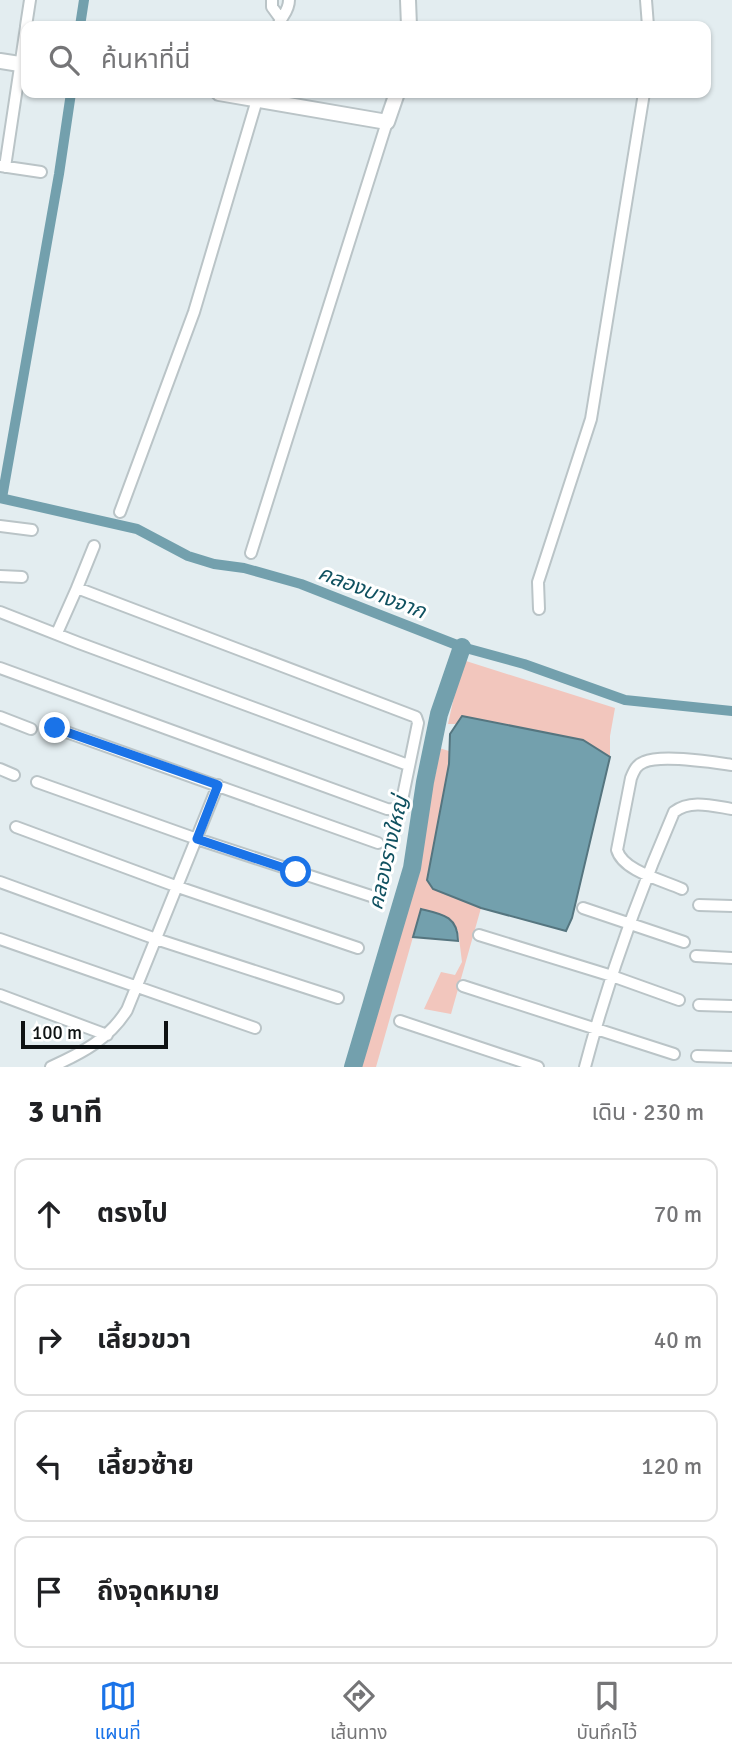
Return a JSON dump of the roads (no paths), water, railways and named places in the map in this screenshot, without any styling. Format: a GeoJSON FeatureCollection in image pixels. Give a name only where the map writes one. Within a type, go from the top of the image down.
{"type":"FeatureCollection","features":[{"type":"Feature","properties":{"kind":"street"},"geometry":{"type":"LineString","coordinates":[[27,21],[30,0]]}},
{"type":"Feature","properties":{"kind":"street"},"geometry":{"type":"LineString","coordinates":[[272,0],[278,21]]}},
{"type":"Feature","properties":{"kind":"street"},"geometry":{"type":"LineString","coordinates":[[280,21],[289,8],[289,0]]}},
{"type":"Feature","properties":{"kind":"street"},"geometry":{"type":"LineString","coordinates":[[408,0],[409,21]]}},
{"type":"Feature","properties":{"kind":"street"},"geometry":{"type":"LineString","coordinates":[[646,0],[648,21]]}},
{"type":"Feature","properties":{"kind":"street"},"geometry":{"type":"LineString","coordinates":[[0,61],[21,65]]}},
{"type":"Feature","properties":{"kind":"street"},"geometry":{"type":"LineString","coordinates":[[21,75],[2,166],[41,172]]}},
{"type":"Feature","properties":{"kind":"street"},"geometry":{"type":"LineString","coordinates":[[120,512],[194,312],[257,98]]}},
{"type":"Feature","properties":{"kind":"street"},"geometry":{"type":"LineString","coordinates":[[268,98],[387,122]]}},
{"type":"Feature","properties":{"kind":"street"},"geometry":{"type":"LineString","coordinates":[[251,553],[395,98]]}},
{"type":"Feature","properties":{"kind":"street"},"geometry":{"type":"LineString","coordinates":[[539,609],[538,582],[591,419],[644,98]]}},
{"type":"Feature","properties":{"kind":"street"},"geometry":{"type":"LineString","coordinates":[[0,526],[32,530]]}},
{"type":"Feature","properties":{"kind":"street"},"geometry":{"type":"LineString","coordinates":[[57,634],[94,546]]}},
{"type":"Feature","properties":{"kind":"street"},"geometry":{"type":"LineString","coordinates":[[0,576],[22,577]]}},
{"type":"Feature","properties":{"kind":"street"},"geometry":{"type":"LineString","coordinates":[[0,668],[393,811],[400,810],[418,723],[416,717],[77,588]]}},
{"type":"Feature","properties":{"kind":"street"},"geometry":{"type":"LineString","coordinates":[[0,612],[408,765]]}},
{"type":"Feature","properties":{"kind":"street"},"geometry":{"type":"LineString","coordinates":[[0,717],[31,729]]}},
{"type":"Feature","properties":{"kind":"street"},"geometry":{"type":"LineString","coordinates":[[55,728],[378,843]]}},
{"type":"Feature","properties":{"kind":"street"},"geometry":{"type":"LineString","coordinates":[[682,889],[628,866],[620,858],[617,850],[631,778],[635,769],[645,761],[653,759],[732,765]]}},
{"type":"Feature","properties":{"kind":"street"},"geometry":{"type":"LineString","coordinates":[[0,769],[14,775]]}},
{"type":"Feature","properties":{"kind":"street"},"geometry":{"type":"LineString","coordinates":[[37,782],[197,839],[371,896]]}},
{"type":"Feature","properties":{"kind":"street"},"geometry":{"type":"LineString","coordinates":[[51,1067],[93,1047],[117,1027],[178,887],[218,785]]}},
{"type":"Feature","properties":{"kind":"street"},"geometry":{"type":"LineString","coordinates":[[585,1067],[630,923],[674,812],[678,808],[694,804],[732,809]]}},
{"type":"Feature","properties":{"kind":"street"},"geometry":{"type":"LineString","coordinates":[[16,827],[178,887],[358,948]]}},
{"type":"Feature","properties":{"kind":"street"},"geometry":{"type":"LineString","coordinates":[[0,882],[156,939],[338,998]]}},
{"type":"Feature","properties":{"kind":"street"},"geometry":{"type":"LineString","coordinates":[[699,905],[732,906]]}},
{"type":"Feature","properties":{"kind":"street"},"geometry":{"type":"LineString","coordinates":[[583,908],[684,942]]}},
{"type":"Feature","properties":{"kind":"street"},"geometry":{"type":"LineString","coordinates":[[479,935],[612,976],[679,1000]]}},
{"type":"Feature","properties":{"kind":"street"},"geometry":{"type":"LineString","coordinates":[[0,939],[255,1028]]}},
{"type":"Feature","properties":{"kind":"street"},"geometry":{"type":"LineString","coordinates":[[696,956],[732,958]]}},
{"type":"Feature","properties":{"kind":"street"},"geometry":{"type":"LineString","coordinates":[[463,986],[674,1054]]}},
{"type":"Feature","properties":{"kind":"street"},"geometry":{"type":"LineString","coordinates":[[0,995],[107,1035]]}},
{"type":"Feature","properties":{"kind":"street"},"geometry":{"type":"LineString","coordinates":[[699,1005],[732,1006]]}},
{"type":"Feature","properties":{"kind":"street"},"geometry":{"type":"LineString","coordinates":[[400,1021],[538,1067]]}},
{"type":"Feature","properties":{"kind":"street"},"geometry":{"type":"LineString","coordinates":[[697,1056],[732,1057]]}},
{"type":"Feature","properties":{"kind":"water"},"geometry":{"type":"Polygon","coordinates":[[[462,716],[583,740],[610,757],[572,918],[566,931],[481,908],[433,889],[427,880],[449,764],[450,734],[462,716]]]}},
{"type":"Feature","properties":{"kind":"water"},"geometry":{"type":"Polygon","coordinates":[[[421,909],[452,921],[458,941],[413,937],[421,909]]]}},
{"type":"Feature","properties":{"kind":"waterway"},"geometry":{"type":"LineString","coordinates":[[81,21],[84,0]]}},
{"type":"Feature","properties":{"kind":"waterway"},"geometry":{"type":"LineString","coordinates":[[2,498],[70,98]]}},
{"type":"Feature","properties":{"kind":"waterway","name":"คลองบางจาก"},"geometry":{"type":"LineString","coordinates":[[0,498],[137,529],[188,556],[301,584],[462,647],[524,664],[625,700],[732,711]]}},
{"type":"Feature","properties":{"kind":"waterway","name":"คลองรางใหญ่"},"geometry":{"type":"LineString","coordinates":[[353,1067],[412,868],[439,714],[462,647]]}}]}
